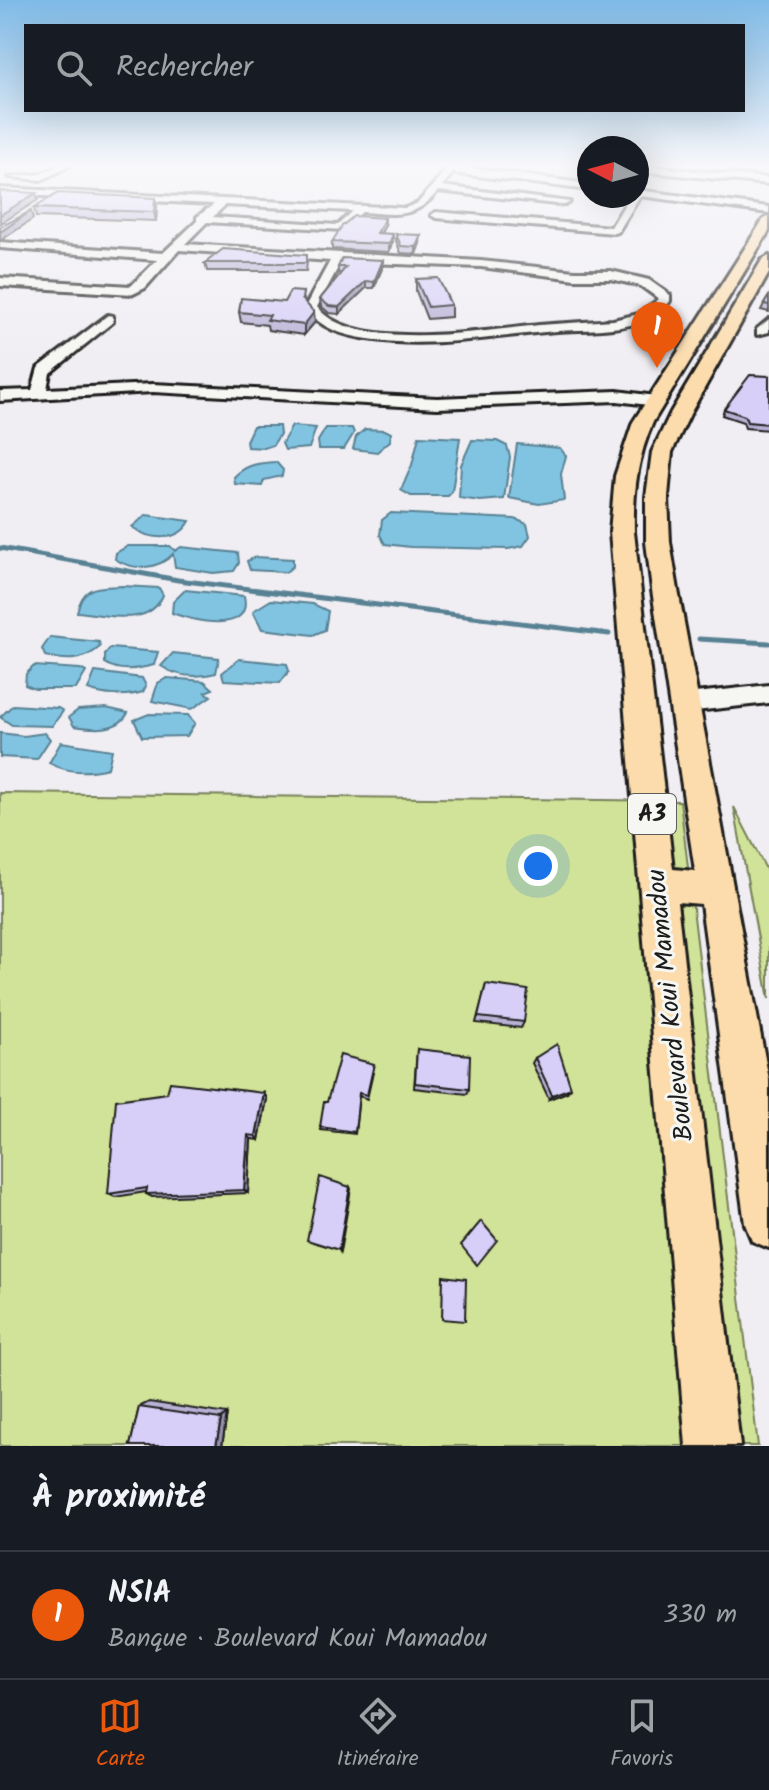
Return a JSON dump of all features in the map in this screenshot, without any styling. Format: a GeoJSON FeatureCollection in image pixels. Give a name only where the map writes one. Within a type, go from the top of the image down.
{"type":"FeatureCollection","features":[{"type":"Feature","properties":{"kind":"main road","name":"Boulevard Koui Mamadou"},"geometry":{"type":"LineString","coordinates":[[713,1446],[622,532],[622,490],[630,449],[656,401],[761,232]]}},
{"type":"Feature","properties":{"kind":"main road","name":"A3"},"geometry":{"type":"LineString","coordinates":[[767,269],[681,412],[662,452],[657,497],[658,542],[717,889],[756,1049],[769,1224]]}},
{"type":"Feature","properties":{"kind":"main road"},"geometry":{"type":"LineString","coordinates":[[659,884],[717,889]]}},
{"type":"Feature","properties":{"kind":"street"},"geometry":{"type":"LineString","coordinates":[[0,282],[133,290],[189,232]]}},
{"type":"Feature","properties":{"kind":"street"},"geometry":{"type":"LineString","coordinates":[[0,245],[166,257]]}},
{"type":"Feature","properties":{"kind":"street"},"geometry":{"type":"LineString","coordinates":[[176,247],[481,264],[575,275],[611,275],[645,283],[666,298],[661,308],[641,318],[598,324],[492,333],[373,335],[330,324],[312,312],[311,307],[337,258]]}},
{"type":"Feature","properties":{"kind":"street"},"geometry":{"type":"LineString","coordinates":[[38,396],[43,371],[108,319]]}},
{"type":"Feature","properties":{"kind":"street"},"geometry":{"type":"LineString","coordinates":[[0,396],[153,388],[437,403],[617,396],[656,401]]}},
{"type":"Feature","properties":{"kind":"street"},"geometry":{"type":"LineString","coordinates":[[686,703],[769,694]]}},
{"type":"Feature","properties":{"kind":"green space"},"geometry":{"type":"Polygon","coordinates":[[[0,793],[680,801],[758,1446],[0,1446],[0,793]]]}},
{"type":"Feature","properties":{"kind":"green space"},"geometry":{"type":"Polygon","coordinates":[[[734,807],[769,875],[769,999],[734,807]]]}},
{"type":"Feature","properties":{"kind":"water"},"geometry":{"type":"Polygon","coordinates":[[[253,426],[279,426],[280,434],[273,445],[247,447],[246,441],[253,426]]]}},
{"type":"Feature","properties":{"kind":"water"},"geometry":{"type":"Polygon","coordinates":[[[292,426],[316,428],[309,448],[285,450],[282,443],[292,426]]]}},
{"type":"Feature","properties":{"kind":"water"},"geometry":{"type":"Polygon","coordinates":[[[326,428],[352,428],[354,433],[344,449],[319,449],[318,441],[326,428]]]}},
{"type":"Feature","properties":{"kind":"water"},"geometry":{"type":"Polygon","coordinates":[[[365,429],[385,430],[391,433],[390,441],[377,452],[353,449],[356,437],[365,429]]]}},
{"type":"Feature","properties":{"kind":"water"},"geometry":{"type":"Polygon","coordinates":[[[419,436],[460,438],[452,492],[448,496],[411,496],[401,490],[412,465],[419,436]]]}},
{"type":"Feature","properties":{"kind":"water"},"geometry":{"type":"Polygon","coordinates":[[[472,440],[497,441],[507,446],[510,457],[504,499],[480,501],[459,498],[461,465],[472,440]]]}},
{"type":"Feature","properties":{"kind":"water"},"geometry":{"type":"Polygon","coordinates":[[[517,444],[560,448],[566,456],[561,474],[564,500],[539,504],[509,498],[517,444]]]}},
{"type":"Feature","properties":{"kind":"water"},"geometry":{"type":"Polygon","coordinates":[[[276,462],[283,470],[282,476],[264,480],[262,486],[235,484],[234,477],[243,469],[276,462]]]}},
{"type":"Feature","properties":{"kind":"water"},"geometry":{"type":"Polygon","coordinates":[[[391,513],[515,519],[527,524],[530,536],[523,546],[508,549],[385,544],[380,535],[382,520],[391,513]]]}},
{"type":"Feature","properties":{"kind":"water"},"geometry":{"type":"Polygon","coordinates":[[[146,515],[190,521],[179,533],[155,537],[132,527],[146,515]]]}},
{"type":"Feature","properties":{"kind":"water"},"geometry":{"type":"Polygon","coordinates":[[[128,546],[170,546],[175,551],[181,547],[238,553],[239,563],[234,571],[213,573],[175,567],[173,554],[153,566],[130,566],[115,559],[116,553],[128,546]]]}},
{"type":"Feature","properties":{"kind":"water"},"geometry":{"type":"Polygon","coordinates":[[[255,557],[293,559],[293,566],[286,572],[250,570],[247,561],[255,557]]]}},
{"type":"Feature","properties":{"kind":"water"},"geometry":{"type":"Polygon","coordinates":[[[123,586],[159,588],[163,595],[156,606],[137,616],[77,612],[84,596],[93,589],[123,586]]]}},
{"type":"Feature","properties":{"kind":"water"},"geometry":{"type":"Polygon","coordinates":[[[185,590],[244,596],[244,609],[239,617],[218,622],[172,613],[173,602],[185,590]]]}},
{"type":"Feature","properties":{"kind":"water"},"geometry":{"type":"Polygon","coordinates":[[[271,600],[313,604],[328,611],[325,630],[313,635],[262,629],[253,611],[271,600]]]}},
{"type":"Feature","properties":{"kind":"water"},"geometry":{"type":"Polygon","coordinates":[[[50,637],[99,642],[100,647],[80,658],[53,658],[45,656],[42,649],[50,637]]]}},
{"type":"Feature","properties":{"kind":"water"},"geometry":{"type":"Polygon","coordinates":[[[110,648],[158,652],[154,665],[123,669],[105,663],[105,654],[110,648]]]}},
{"type":"Feature","properties":{"kind":"water"},"geometry":{"type":"Polygon","coordinates":[[[173,653],[219,658],[216,673],[187,676],[161,666],[173,653]]]}},
{"type":"Feature","properties":{"kind":"water"},"geometry":{"type":"Polygon","coordinates":[[[239,659],[287,664],[289,671],[280,683],[224,680],[222,673],[239,659]]]}},
{"type":"Feature","properties":{"kind":"water"},"geometry":{"type":"Polygon","coordinates":[[[34,666],[86,672],[76,689],[35,689],[25,685],[26,674],[34,666]]]}},
{"type":"Feature","properties":{"kind":"water"},"geometry":{"type":"Polygon","coordinates":[[[95,672],[142,678],[146,686],[143,692],[129,695],[94,692],[88,690],[95,672]]]}},
{"type":"Feature","properties":{"kind":"water"},"geometry":{"type":"Polygon","coordinates":[[[167,678],[204,681],[213,689],[205,692],[211,696],[192,709],[152,701],[158,683],[167,678]]]}},
{"type":"Feature","properties":{"kind":"water"},"geometry":{"type":"Polygon","coordinates":[[[13,705],[63,711],[52,726],[12,725],[0,717],[13,705]]]}},
{"type":"Feature","properties":{"kind":"water"},"geometry":{"type":"Polygon","coordinates":[[[106,708],[128,713],[118,723],[104,728],[74,726],[69,717],[78,710],[106,708]]]}},
{"type":"Feature","properties":{"kind":"water"},"geometry":{"type":"Polygon","coordinates":[[[149,714],[188,715],[195,723],[187,736],[142,737],[134,720],[149,714]]]}},
{"type":"Feature","properties":{"kind":"water"},"geometry":{"type":"Polygon","coordinates":[[[0,733],[24,736],[45,733],[50,739],[37,759],[0,757],[0,733]]]}},
{"type":"Feature","properties":{"kind":"water"},"geometry":{"type":"Polygon","coordinates":[[[61,742],[112,750],[108,768],[78,771],[49,763],[61,742]]]}},
{"type":"Feature","properties":{"kind":"building"},"geometry":{"type":"Polygon","coordinates":[[[338,232],[393,234],[389,244],[332,242],[338,232]]]}},
{"type":"Feature","properties":{"kind":"building"},"geometry":{"type":"Polygon","coordinates":[[[396,234],[421,235],[416,247],[401,246],[396,234]]]}},
{"type":"Feature","properties":{"kind":"building"},"geometry":{"type":"Polygon","coordinates":[[[223,249],[306,255],[306,263],[205,263],[223,249]]]}},
{"type":"Feature","properties":{"kind":"building"},"geometry":{"type":"Polygon","coordinates":[[[342,258],[383,260],[374,282],[366,281],[339,307],[329,306],[320,299],[346,267],[338,267],[342,258]]]}},
{"type":"Feature","properties":{"kind":"building"},"geometry":{"type":"Polygon","coordinates":[[[438,278],[451,305],[428,307],[416,279],[438,278]]]}},
{"type":"Feature","properties":{"kind":"building"},"geometry":{"type":"Polygon","coordinates":[[[290,291],[303,292],[302,299],[314,312],[304,325],[267,320],[270,315],[239,312],[241,298],[284,302],[290,291]]]}},
{"type":"Feature","properties":{"kind":"building"},"geometry":{"type":"Polygon","coordinates":[[[750,375],[769,376],[769,424],[747,422],[745,416],[724,409],[750,375]]]}},
{"type":"Feature","properties":{"kind":"building"},"geometry":{"type":"Polygon","coordinates":[[[486,984],[528,990],[524,1022],[478,1017],[486,984]]]}},
{"type":"Feature","properties":{"kind":"building"},"geometry":{"type":"Polygon","coordinates":[[[557,1044],[571,1088],[552,1095],[535,1058],[557,1044]]]}},
{"type":"Feature","properties":{"kind":"building"},"geometry":{"type":"Polygon","coordinates":[[[417,1049],[470,1055],[469,1089],[415,1083],[417,1049]]]}},
{"type":"Feature","properties":{"kind":"building"},"geometry":{"type":"Polygon","coordinates":[[[340,1055],[374,1064],[367,1095],[359,1093],[355,1132],[320,1127],[324,1102],[327,1102],[340,1055]]]}},
{"type":"Feature","properties":{"kind":"building"},"geometry":{"type":"Polygon","coordinates":[[[170,1082],[264,1093],[256,1136],[248,1135],[244,1190],[146,1194],[147,1188],[108,1194],[116,1100],[167,1093],[170,1082]]]}},
{"type":"Feature","properties":{"kind":"building"},"geometry":{"type":"Polygon","coordinates":[[[320,1177],[350,1187],[339,1250],[307,1240],[320,1177]]]}},
{"type":"Feature","properties":{"kind":"building"},"geometry":{"type":"Polygon","coordinates":[[[481,1221],[497,1240],[477,1265],[461,1245],[481,1221]]]}},
{"type":"Feature","properties":{"kind":"building"},"geometry":{"type":"Polygon","coordinates":[[[443,1276],[466,1279],[465,1321],[442,1319],[443,1276]]]}},
{"type":"Feature","properties":{"kind":"building"},"geometry":{"type":"Polygon","coordinates":[[[139,1407],[221,1419],[216,1446],[130,1446],[139,1407]]]}},
{"type":"Feature","properties":{"kind":"waterway"},"geometry":{"type":"LineString","coordinates":[[0,548],[178,580],[609,634]]}},
{"type":"Feature","properties":{"kind":"waterway"},"geometry":{"type":"LineString","coordinates":[[699,639],[769,643]]}},
{"type":"Feature","properties":{"kind":"place","name":"NSIA"},"geometry":{"type":"Point","coordinates":[657,368]}}]}
